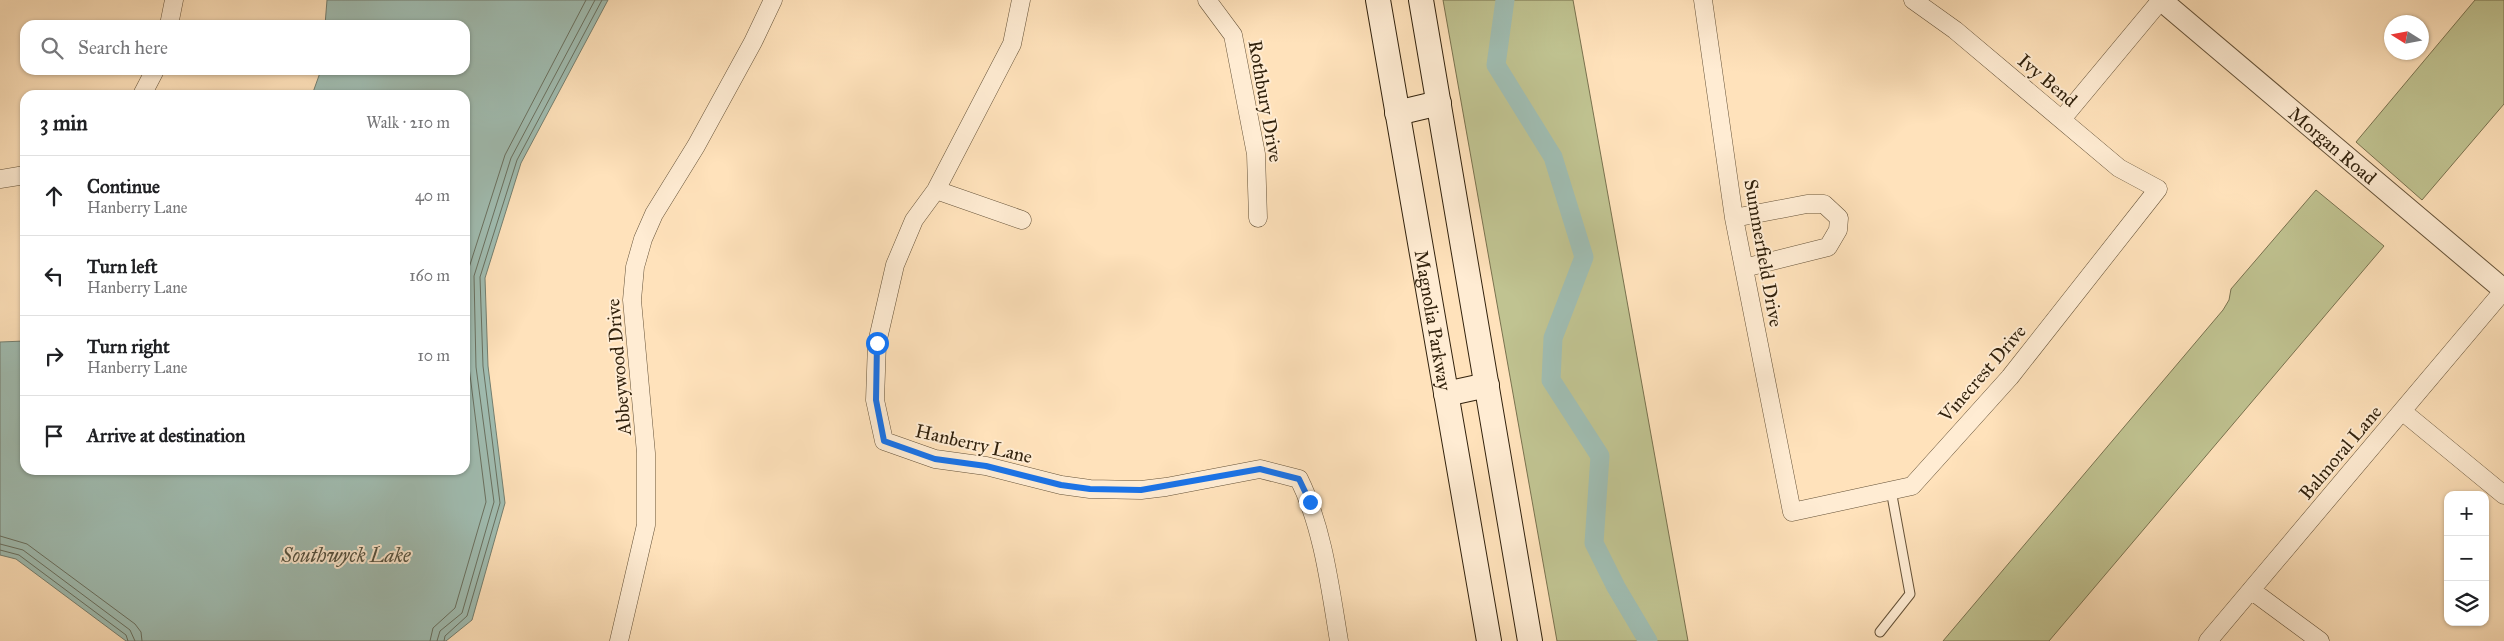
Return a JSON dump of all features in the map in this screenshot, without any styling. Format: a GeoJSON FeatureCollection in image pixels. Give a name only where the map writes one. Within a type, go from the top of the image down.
{"type":"FeatureCollection","features":[{"type":"Feature","properties":{"kind":"main road","name":"Magnolia Parkway"},"geometry":{"type":"LineString","coordinates":[[1378,0],[1489,641]]}},
{"type":"Feature","properties":{"kind":"main road"},"geometry":{"type":"LineString","coordinates":[[1421,0],[1530,641]]}},
{"type":"Feature","properties":{"kind":"main road"},"geometry":{"type":"LineString","coordinates":[[1397,113],[1439,103]]}},
{"type":"Feature","properties":{"kind":"main road"},"geometry":{"type":"LineString","coordinates":[[1446,394],[1487,385]]}},
{"type":"Feature","properties":{"kind":"street"},"geometry":{"type":"LineString","coordinates":[[170,20],[174,0]]}},
{"type":"Feature","properties":{"kind":"street","name":"Abbeywood Drive"},"geometry":{"type":"LineString","coordinates":[[620,641],[646,525],[646,453],[632,300],[635,267],[643,239],[654,214],[696,146],[753,42],[773,0]]}},
{"type":"Feature","properties":{"kind":"street","name":"Hanberry Lane"},"geometry":{"type":"LineString","coordinates":[[1021,0],[1012,44],[936,190],[914,220],[895,265],[883,309],[877,343],[876,400],[884,441],[935,459],[986,466],[1061,485],[1090,489],[1141,490],[1260,469],[1299,479],[1310,502],[1329,585],[1339,641]]}},
{"type":"Feature","properties":{"kind":"street","name":"Rothbury Drive"},"geometry":{"type":"LineString","coordinates":[[1208,0],[1233,35],[1256,154],[1258,218]]}},
{"type":"Feature","properties":{"kind":"street","name":"Summerfield Drive"},"geometry":{"type":"LineString","coordinates":[[1703,0],[1734,218],[1792,512]]}},
{"type":"Feature","properties":{"kind":"street","name":"Ivy Bend"},"geometry":{"type":"LineString","coordinates":[[1913,0],[1955,30],[2120,168],[2158,189]]}},
{"type":"Feature","properties":{"kind":"street"},"geometry":{"type":"LineString","coordinates":[[2062,119],[2161,0]]}},
{"type":"Feature","properties":{"kind":"street","name":"Morgan Road"},"geometry":{"type":"LineString","coordinates":[[2161,0],[2504,290]]}},
{"type":"Feature","properties":{"kind":"street"},"geometry":{"type":"LineString","coordinates":[[145,90],[152,75]]}},
{"type":"Feature","properties":{"kind":"street"},"geometry":{"type":"LineString","coordinates":[[0,179],[20,176]]}},
{"type":"Feature","properties":{"kind":"street","name":"Vinecrest Drive"},"geometry":{"type":"LineString","coordinates":[[1792,512],[1912,486],[2010,377],[2158,189]]}},
{"type":"Feature","properties":{"kind":"street"},"geometry":{"type":"LineString","coordinates":[[936,190],[1022,220]]}},
{"type":"Feature","properties":{"kind":"street"},"geometry":{"type":"LineString","coordinates":[[1734,218],[1807,204],[1824,204],[1839,218],[1838,230],[1828,247],[1744,268]]}},
{"type":"Feature","properties":{"kind":"street","name":"Balmoral Lane"},"geometry":{"type":"LineString","coordinates":[[2208,641],[2504,290]]}},
{"type":"Feature","properties":{"kind":"street"},"geometry":{"type":"LineString","coordinates":[[2402,411],[2504,495]]}},
{"type":"Feature","properties":{"kind":"street"},"geometry":{"type":"LineString","coordinates":[[2252,590],[2320,641]]}},
{"type":"Feature","properties":{"kind":"lane"},"geometry":{"type":"LineString","coordinates":[[1880,632],[1910,594],[1891,490]]}},
{"type":"Feature","properties":{"kind":"green space"},"geometry":{"type":"Polygon","coordinates":[[[1443,0],[1573,0],[1688,641],[1557,641],[1443,0]]]}},
{"type":"Feature","properties":{"kind":"green space"},"geometry":{"type":"Polygon","coordinates":[[[2475,0],[2504,0],[2504,104],[2422,200],[2356,142],[2425,60],[2429,60],[2429,55],[2475,0]]]}},
{"type":"Feature","properties":{"kind":"green space"},"geometry":{"type":"Polygon","coordinates":[[[2316,190],[2384,246],[2049,641],[1943,641],[2223,310],[2229,300],[2231,289],[2316,190]]]}},
{"type":"Feature","properties":{"kind":"water","name":"Southwyck Lake"},"geometry":{"type":"Polygon","coordinates":[[[327,0],[608,0],[521,163],[485,278],[488,366],[505,503],[472,620],[446,641],[126,641],[16,559],[0,555],[0,342],[20,341],[20,475],[470,475],[470,90],[314,90],[319,75],[470,75],[470,20],[325,20],[327,0]]]}},
{"type":"Feature","properties":{"kind":"waterway"},"geometry":{"type":"LineString","coordinates":[[1505,0],[1496,65],[1553,157],[1584,257],[1553,338],[1551,380],[1600,456],[1594,543],[1616,587],[1648,641]]}},
{"type":"Feature","properties":{"kind":"route"},"geometry":{"type":"LineString","coordinates":[[877,343],[876,400],[884,441],[935,459],[986,466],[1061,485],[1090,489],[1141,490],[1260,469],[1299,479],[1310,502]]}}]}
